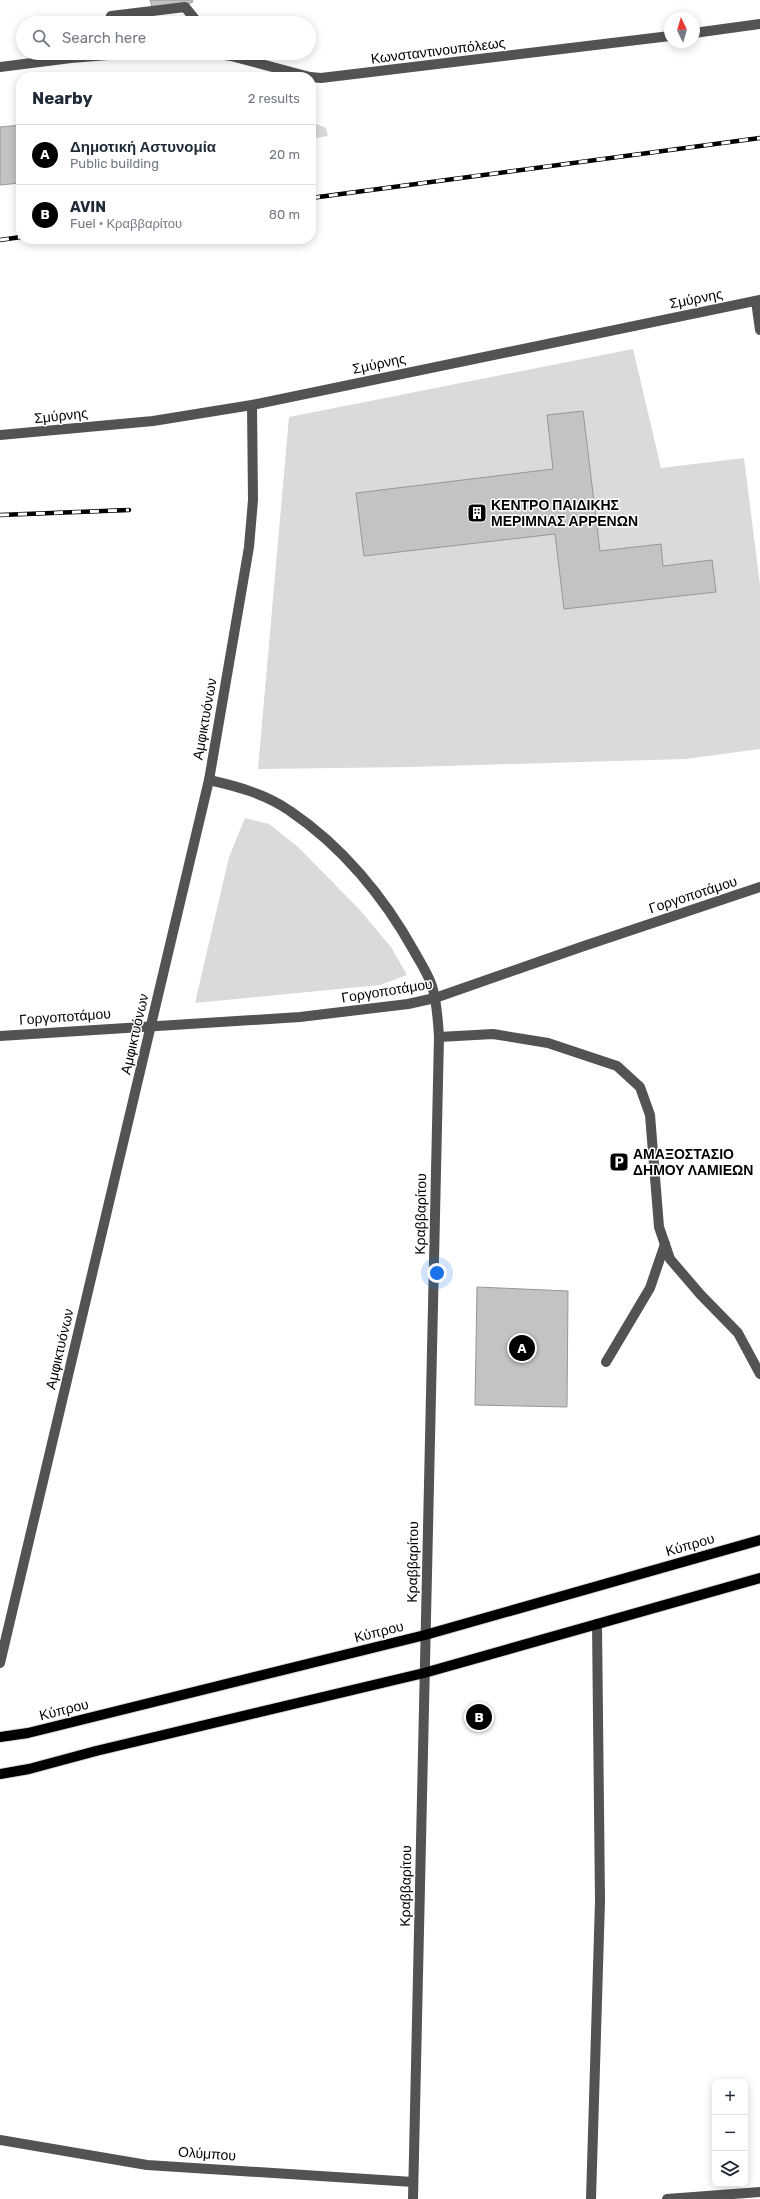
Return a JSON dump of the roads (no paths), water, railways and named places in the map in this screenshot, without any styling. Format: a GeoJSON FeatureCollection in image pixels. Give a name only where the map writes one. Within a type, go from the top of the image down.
{"type":"FeatureCollection","features":[{"type":"Feature","properties":{"kind":"main road","name":"Κύπρου"},"geometry":{"type":"LineString","coordinates":[[0,1736],[28,1733],[425,1635],[760,1540]]}},
{"type":"Feature","properties":{"kind":"main road"},"geometry":{"type":"LineString","coordinates":[[0,1774],[29,1769],[104,1749],[424,1673],[760,1578]]}},
{"type":"Feature","properties":{"kind":"street"},"geometry":{"type":"LineString","coordinates":[[111,16],[186,7],[193,16]]}},
{"type":"Feature","properties":{"kind":"street"},"geometry":{"type":"LineString","coordinates":[[700,32],[760,24]]}},
{"type":"Feature","properties":{"kind":"street","name":"Κωνσταντινουπόλεως"},"geometry":{"type":"LineString","coordinates":[[316,77],[327,77],[664,37]]}},
{"type":"Feature","properties":{"kind":"street"},"geometry":{"type":"LineString","coordinates":[[0,67],[57,60]]}},
{"type":"Feature","properties":{"kind":"street","name":"Κωνσταντινουπόλεως"},"geometry":{"type":"LineString","coordinates":[[244,60],[291,72]]}},
{"type":"Feature","properties":{"kind":"street"},"geometry":{"type":"LineString","coordinates":[[758,301],[760,330]]}},
{"type":"Feature","properties":{"kind":"street","name":"Σμύρνης"},"geometry":{"type":"LineString","coordinates":[[0,436],[153,421],[252,405],[758,301]]}},
{"type":"Feature","properties":{"kind":"street","name":"Αμφικτυόνων"},"geometry":{"type":"LineString","coordinates":[[0,1663],[208,780],[250,547],[254,493],[252,405]]}},
{"type":"Feature","properties":{"kind":"street","name":"Κραββαρίτου"},"geometry":{"type":"LineString","coordinates":[[208,780],[244,788],[290,810],[331,844],[354,867],[405,934],[429,979],[435,998],[439,1037],[413,2199]]}},
{"type":"Feature","properties":{"kind":"street","name":"Γοργοποτάμου"},"geometry":{"type":"LineString","coordinates":[[0,1036],[151,1025],[300,1017],[355,1011],[435,998],[760,887]]}},
{"type":"Feature","properties":{"kind":"street"},"geometry":{"type":"LineString","coordinates":[[439,1037],[493,1034],[548,1043],[617,1066],[640,1087],[650,1115],[659,1227],[670,1259],[700,1294],[738,1333],[760,1374]]}},
{"type":"Feature","properties":{"kind":"street"},"geometry":{"type":"LineString","coordinates":[[606,1362],[650,1288],[665,1244]]}},
{"type":"Feature","properties":{"kind":"street"},"geometry":{"type":"LineString","coordinates":[[591,2199],[600,1901],[597,1624]]}},
{"type":"Feature","properties":{"kind":"street","name":"Ολύμπου"},"geometry":{"type":"LineString","coordinates":[[0,2140],[147,2164],[413,2182]]}},
{"type":"Feature","properties":{"kind":"street"},"geometry":{"type":"LineString","coordinates":[[667,2199],[760,2192]]}},
{"type":"Feature","properties":{"kind":"railway"},"geometry":{"type":"LineString","coordinates":[[316,197],[760,138]]}},
{"type":"Feature","properties":{"kind":"railway"},"geometry":{"type":"LineString","coordinates":[[0,240],[16,238]]}},
{"type":"Feature","properties":{"kind":"railway"},"geometry":{"type":"LineString","coordinates":[[0,515],[129,510]]}},
{"type":"Feature","properties":{"kind":"place","name":"ΚΕΝΤΡΟ ΠΑΙΔΙΚΗΣ ΜΕΡΙΜΝΑΣ ΑΡΡΕΝΩΝ"},"geometry":{"type":"Point","coordinates":[477,513]}},
{"type":"Feature","properties":{"kind":"place","name":"ΑΜΑΞΟΣΤΑΣΙΟ ΔΗΜΟΥ ΛΑΜΙΕΩΝ"},"geometry":{"type":"Point","coordinates":[619,1162]}},
{"type":"Feature","properties":{"kind":"place","name":"Δημοτική Αστυνομία"},"geometry":{"type":"Point","coordinates":[522,1348]}},
{"type":"Feature","properties":{"kind":"place","name":"AVIN"},"geometry":{"type":"Point","coordinates":[479,1717]}}]}
